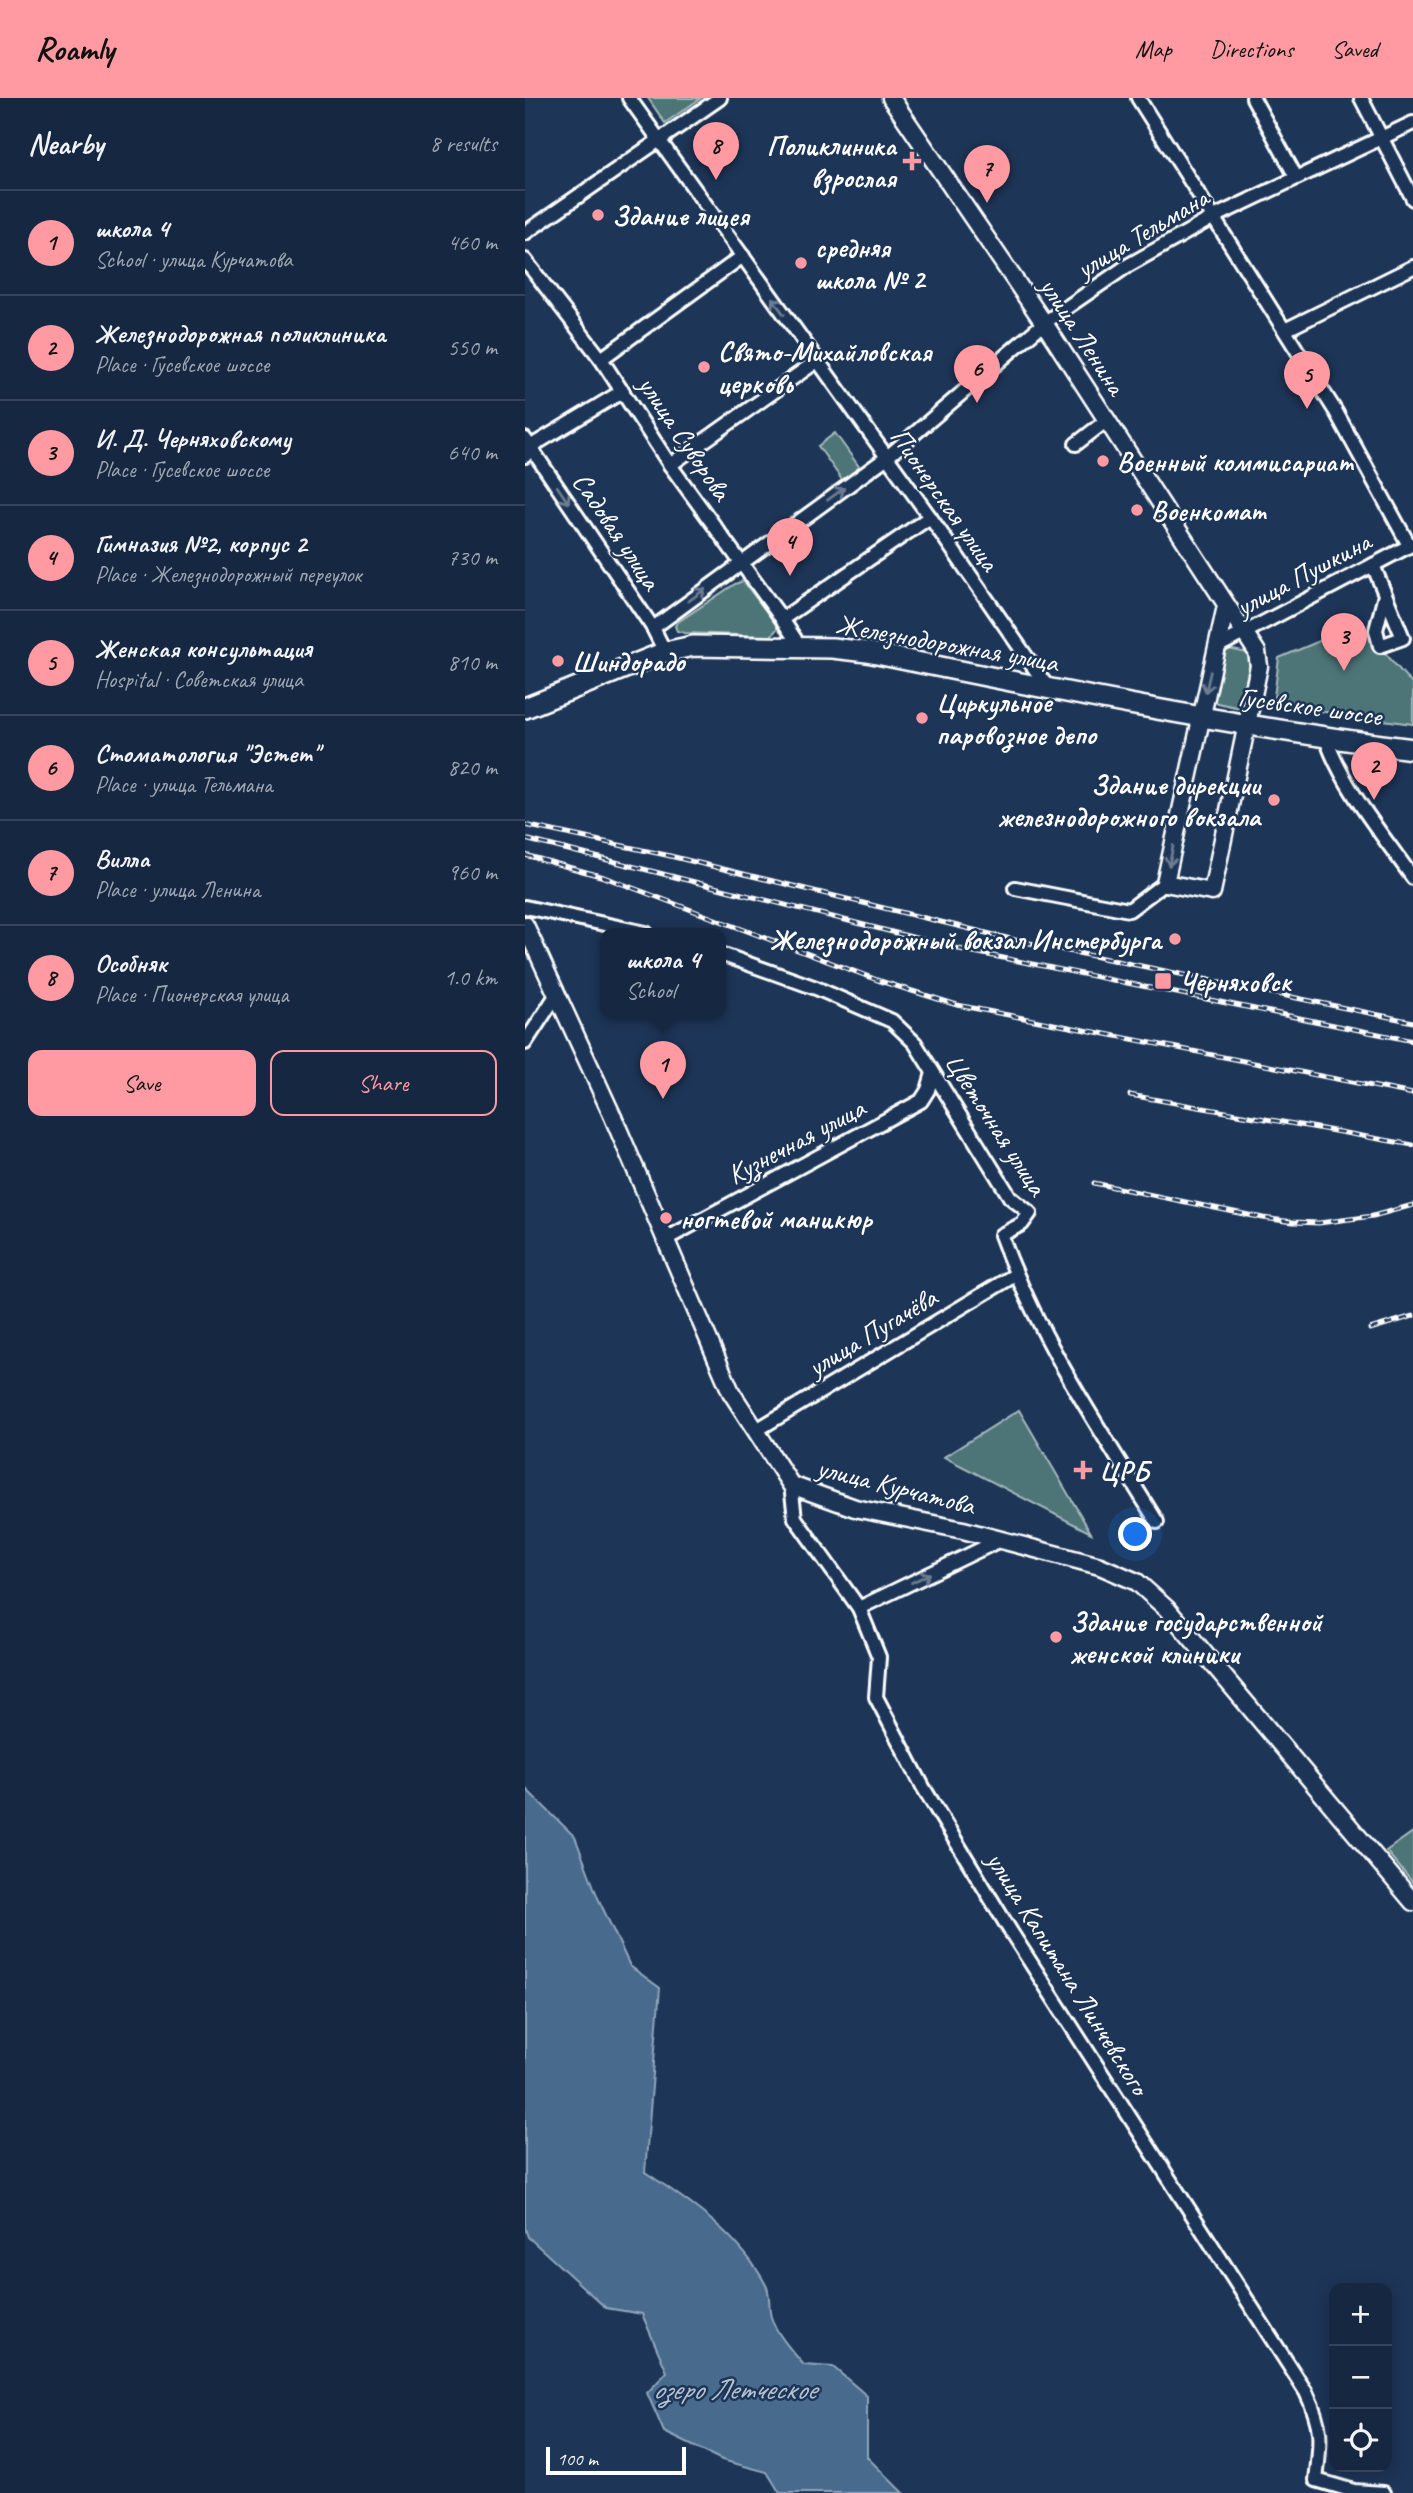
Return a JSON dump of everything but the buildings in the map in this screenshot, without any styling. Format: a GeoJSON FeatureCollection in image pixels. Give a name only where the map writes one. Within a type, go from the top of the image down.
{"type":"FeatureCollection","features":[{"type":"Feature","properties":{"kind":"highway","name":"Железнодорожная улица"},"geometry":{"type":"LineString","coordinates":[[525,708],[664,652],[693,646],[867,652],[1200,718]]}},
{"type":"Feature","properties":{"kind":"highway","name":"Гусевское шоссе"},"geometry":{"type":"LineString","coordinates":[[1200,718],[1413,749]]}},
{"type":"Feature","properties":{"kind":"main road","name":"улица Ленина"},"geometry":{"type":"LineString","coordinates":[[891,98],[1044,323],[1257,652],[1259,666],[1212,892],[1165,883]]}},
{"type":"Feature","properties":{"kind":"main road"},"geometry":{"type":"LineString","coordinates":[[1165,883],[1226,606]]}},
{"type":"Feature","properties":{"kind":"main road","name":"улица Курчатова"},"geometry":{"type":"LineString","coordinates":[[525,925],[667,1239],[731,1392],[791,1485],[855,1508],[963,1530],[1100,1566],[1137,1582],[1167,1609],[1413,1902]]}},
{"type":"Feature","properties":{"kind":"street","name":"Пионерская улица"},"geometry":{"type":"LineString","coordinates":[[629,98],[817,361],[884,462],[930,517],[1049,690]]}},
{"type":"Feature","properties":{"kind":"street"},"geometry":{"type":"LineString","coordinates":[[525,233],[720,98]]}},
{"type":"Feature","properties":{"kind":"street"},"geometry":{"type":"LineString","coordinates":[[1138,98],[1336,412],[1411,544]]}},
{"type":"Feature","properties":{"kind":"street"},"geometry":{"type":"LineString","coordinates":[[1253,98],[1296,177]]}},
{"type":"Feature","properties":{"kind":"street"},"geometry":{"type":"LineString","coordinates":[[1361,98],[1413,198]]}},
{"type":"Feature","properties":{"kind":"street","name":"улица Тельмана"},"geometry":{"type":"LineString","coordinates":[[653,628],[741,562],[884,462],[1044,323],[1127,266],[1214,217],[1413,123]]}},
{"type":"Feature","properties":{"kind":"street"},"geometry":{"type":"LineString","coordinates":[[601,359],[743,256]]}},
{"type":"Feature","properties":{"kind":"street","name":"улица Суворова"},"geometry":{"type":"LineString","coordinates":[[525,260],[601,359],[670,465],[782,619],[795,639],[797,648]]}},
{"type":"Feature","properties":{"kind":"street"},"geometry":{"type":"LineString","coordinates":[[1285,330],[1413,267]]}},
{"type":"Feature","properties":{"kind":"street"},"geometry":{"type":"LineString","coordinates":[[670,465],[817,361]]}},
{"type":"Feature","properties":{"kind":"street"},"geometry":{"type":"LineString","coordinates":[[526,446],[623,391]]}},
{"type":"Feature","properties":{"kind":"street"},"geometry":{"type":"LineString","coordinates":[[1076,444],[1107,420]]}},
{"type":"Feature","properties":{"kind":"street","name":"Садовая улица"},"geometry":{"type":"LineString","coordinates":[[526,446],[653,628],[664,652]]}},
{"type":"Feature","properties":{"kind":"street"},"geometry":{"type":"LineString","coordinates":[[782,619],[930,517]]}},
{"type":"Feature","properties":{"kind":"street","name":"улица Пушкина"},"geometry":{"type":"LineString","coordinates":[[1217,647],[1411,544]]}},
{"type":"Feature","properties":{"kind":"street"},"geometry":{"type":"LineString","coordinates":[[1373,565],[1385,595]]}},
{"type":"Feature","properties":{"kind":"street"},"geometry":{"type":"LineString","coordinates":[[1326,738],[1332,757],[1413,878]]}},
{"type":"Feature","properties":{"kind":"street"},"geometry":{"type":"LineString","coordinates":[[1015,888],[1129,909],[1165,883]]}},
{"type":"Feature","properties":{"kind":"street"},"geometry":{"type":"LineString","coordinates":[[525,907],[623,928]]}},
{"type":"Feature","properties":{"kind":"street","name":"Цветочная улица"},"geometry":{"type":"LineString","coordinates":[[726,956],[816,988],[892,1021],[915,1043],[1010,1197],[1030,1213],[1022,1224],[1000,1236],[1015,1275],[1061,1365],[1157,1522]]}},
{"type":"Feature","properties":{"kind":"street"},"geometry":{"type":"LineString","coordinates":[[525,1043],[557,994]]}},
{"type":"Feature","properties":{"kind":"street","name":"Кузнечная улица"},"geometry":{"type":"LineString","coordinates":[[667,1239],[921,1101],[928,1090],[933,1073]]}},
{"type":"Feature","properties":{"kind":"street","name":"улица Пугачёва"},"geometry":{"type":"LineString","coordinates":[[755,1431],[1015,1275]]}},
{"type":"Feature","properties":{"kind":"street","name":"улица Капитана Линчевского"},"geometry":{"type":"LineString","coordinates":[[791,1485],[795,1518],[859,1608],[879,1657],[876,1697],[923,1787],[1011,1932],[1306,2392],[1318,2417],[1321,2438],[1316,2480],[1354,2491],[1384,2493]]}},
{"type":"Feature","properties":{"kind":"street"},"geometry":{"type":"LineString","coordinates":[[859,1608],[1000,1540]]}},
{"type":"Feature","properties":{"kind":"green space"},"geometry":{"type":"Polygon","coordinates":[[[648,98],[701,98],[665,123],[648,98]]]}},
{"type":"Feature","properties":{"kind":"green space"},"geometry":{"type":"Polygon","coordinates":[[[835,433],[860,468],[842,480],[818,446],[835,433]]]}},
{"type":"Feature","properties":{"kind":"green space"},"geometry":{"type":"Polygon","coordinates":[[[743,581],[777,626],[771,636],[677,631],[675,626],[678,622],[743,581]]]}},
{"type":"Feature","properties":{"kind":"green space"},"geometry":{"type":"Polygon","coordinates":[[[1360,624],[1413,685],[1413,724],[1273,705],[1279,658],[1360,624]]]}},
{"type":"Feature","properties":{"kind":"green space"},"geometry":{"type":"Polygon","coordinates":[[[1224,648],[1252,654],[1240,708],[1213,702],[1224,648]]]}},
{"type":"Feature","properties":{"kind":"green space"},"geometry":{"type":"Polygon","coordinates":[[[1019,1410],[1091,1533],[944,1457],[1019,1410]]]}},
{"type":"Feature","properties":{"kind":"green space"},"geometry":{"type":"Polygon","coordinates":[[[1413,1832],[1413,1883],[1386,1851],[1413,1832]]]}},
{"type":"Feature","properties":{"kind":"water","name":"озеро Летческое"},"geometry":{"type":"Polygon","coordinates":[[[525,1788],[575,1837],[598,1898],[630,1966],[660,1988],[645,2172],[713,2221],[742,2250],[766,2285],[771,2317],[777,2330],[804,2365],[833,2367],[867,2396],[867,2457],[903,2493],[780,2493],[767,2472],[722,2460],[664,2432],[647,2393],[667,2372],[642,2314],[606,2308],[528,2237],[525,2228],[525,1788]]]}},
{"type":"Feature","properties":{"kind":"railway"},"geometry":{"type":"LineString","coordinates":[[525,825],[666,855],[1015,940],[1413,1022]]}},
{"type":"Feature","properties":{"kind":"railway"},"geometry":{"type":"LineString","coordinates":[[525,839],[959,949],[1413,1041]]}},
{"type":"Feature","properties":{"kind":"railway"},"geometry":{"type":"LineString","coordinates":[[525,855],[604,877],[880,981],[957,1005],[1413,1094]]}},
{"type":"Feature","properties":{"kind":"railway"},"geometry":{"type":"LineString","coordinates":[[1130,1095],[1413,1145]]}},
{"type":"Feature","properties":{"kind":"railway"},"geometry":{"type":"LineString","coordinates":[[1094,1183],[1293,1222],[1319,1223],[1373,1216],[1413,1205]]}},
{"type":"Feature","properties":{"kind":"railway"},"geometry":{"type":"LineString","coordinates":[[1370,1329],[1413,1316]]}},
{"type":"Feature","properties":{"kind":"place","name":"Поликлиника взрослая"},"geometry":{"type":"Point","coordinates":[912,161]}},
{"type":"Feature","properties":{"kind":"place","name":"Особняк"},"geometry":{"type":"Point","coordinates":[716,180]}},
{"type":"Feature","properties":{"kind":"place","name":"Вилла"},"geometry":{"type":"Point","coordinates":[987,203]}},
{"type":"Feature","properties":{"kind":"place","name":"Здание лицея"},"geometry":{"type":"Point","coordinates":[598,215]}},
{"type":"Feature","properties":{"kind":"place","name":"средняя школа № 2"},"geometry":{"type":"Point","coordinates":[801,263]}},
{"type":"Feature","properties":{"kind":"place","name":"Свято-Михайловская церковь"},"geometry":{"type":"Point","coordinates":[704,367]}},
{"type":"Feature","properties":{"kind":"place","name":"Стоматология \"Эстет\""},"geometry":{"type":"Point","coordinates":[977,403]}},
{"type":"Feature","properties":{"kind":"place","name":"Женская консультация"},"geometry":{"type":"Point","coordinates":[1307,409]}},
{"type":"Feature","properties":{"kind":"place","name":"Военный коммисариат"},"geometry":{"type":"Point","coordinates":[1103,461]}},
{"type":"Feature","properties":{"kind":"place","name":"Военкомат"},"geometry":{"type":"Point","coordinates":[1137,510]}},
{"type":"Feature","properties":{"kind":"place","name":"Гимназия №2, корпус 2"},"geometry":{"type":"Point","coordinates":[790,576]}},
{"type":"Feature","properties":{"kind":"place","name":"Шиндорадо"},"geometry":{"type":"Point","coordinates":[558,661]}},
{"type":"Feature","properties":{"kind":"place","name":"И. Д. Черняховскому"},"geometry":{"type":"Point","coordinates":[1344,671]}},
{"type":"Feature","properties":{"kind":"place","name":"Циркульное паровозное депо"},"geometry":{"type":"Point","coordinates":[922,718]}},
{"type":"Feature","properties":{"kind":"place","name":"Здание дирекции железнодорожного вокзала"},"geometry":{"type":"Point","coordinates":[1274,800]}},
{"type":"Feature","properties":{"kind":"place","name":"Железнодорожная поликлиника"},"geometry":{"type":"Point","coordinates":[1374,800]}},
{"type":"Feature","properties":{"kind":"place","name":"Железнодорожный вокзал Инстербурга"},"geometry":{"type":"Point","coordinates":[1175,939]}},
{"type":"Feature","properties":{"kind":"place","name":"Черняховск"},"geometry":{"type":"Point","coordinates":[1163,981]}},
{"type":"Feature","properties":{"kind":"place","name":"школа 4"},"geometry":{"type":"Point","coordinates":[663,1099]}},
{"type":"Feature","properties":{"kind":"place","name":"ногтевой маникюр"},"geometry":{"type":"Point","coordinates":[666,1218]}},
{"type":"Feature","properties":{"kind":"place","name":"ЦРБ"},"geometry":{"type":"Point","coordinates":[1083,1470]}},
{"type":"Feature","properties":{"kind":"place","name":"Здание государственной женской клиники"},"geometry":{"type":"Point","coordinates":[1056,1637]}}]}
